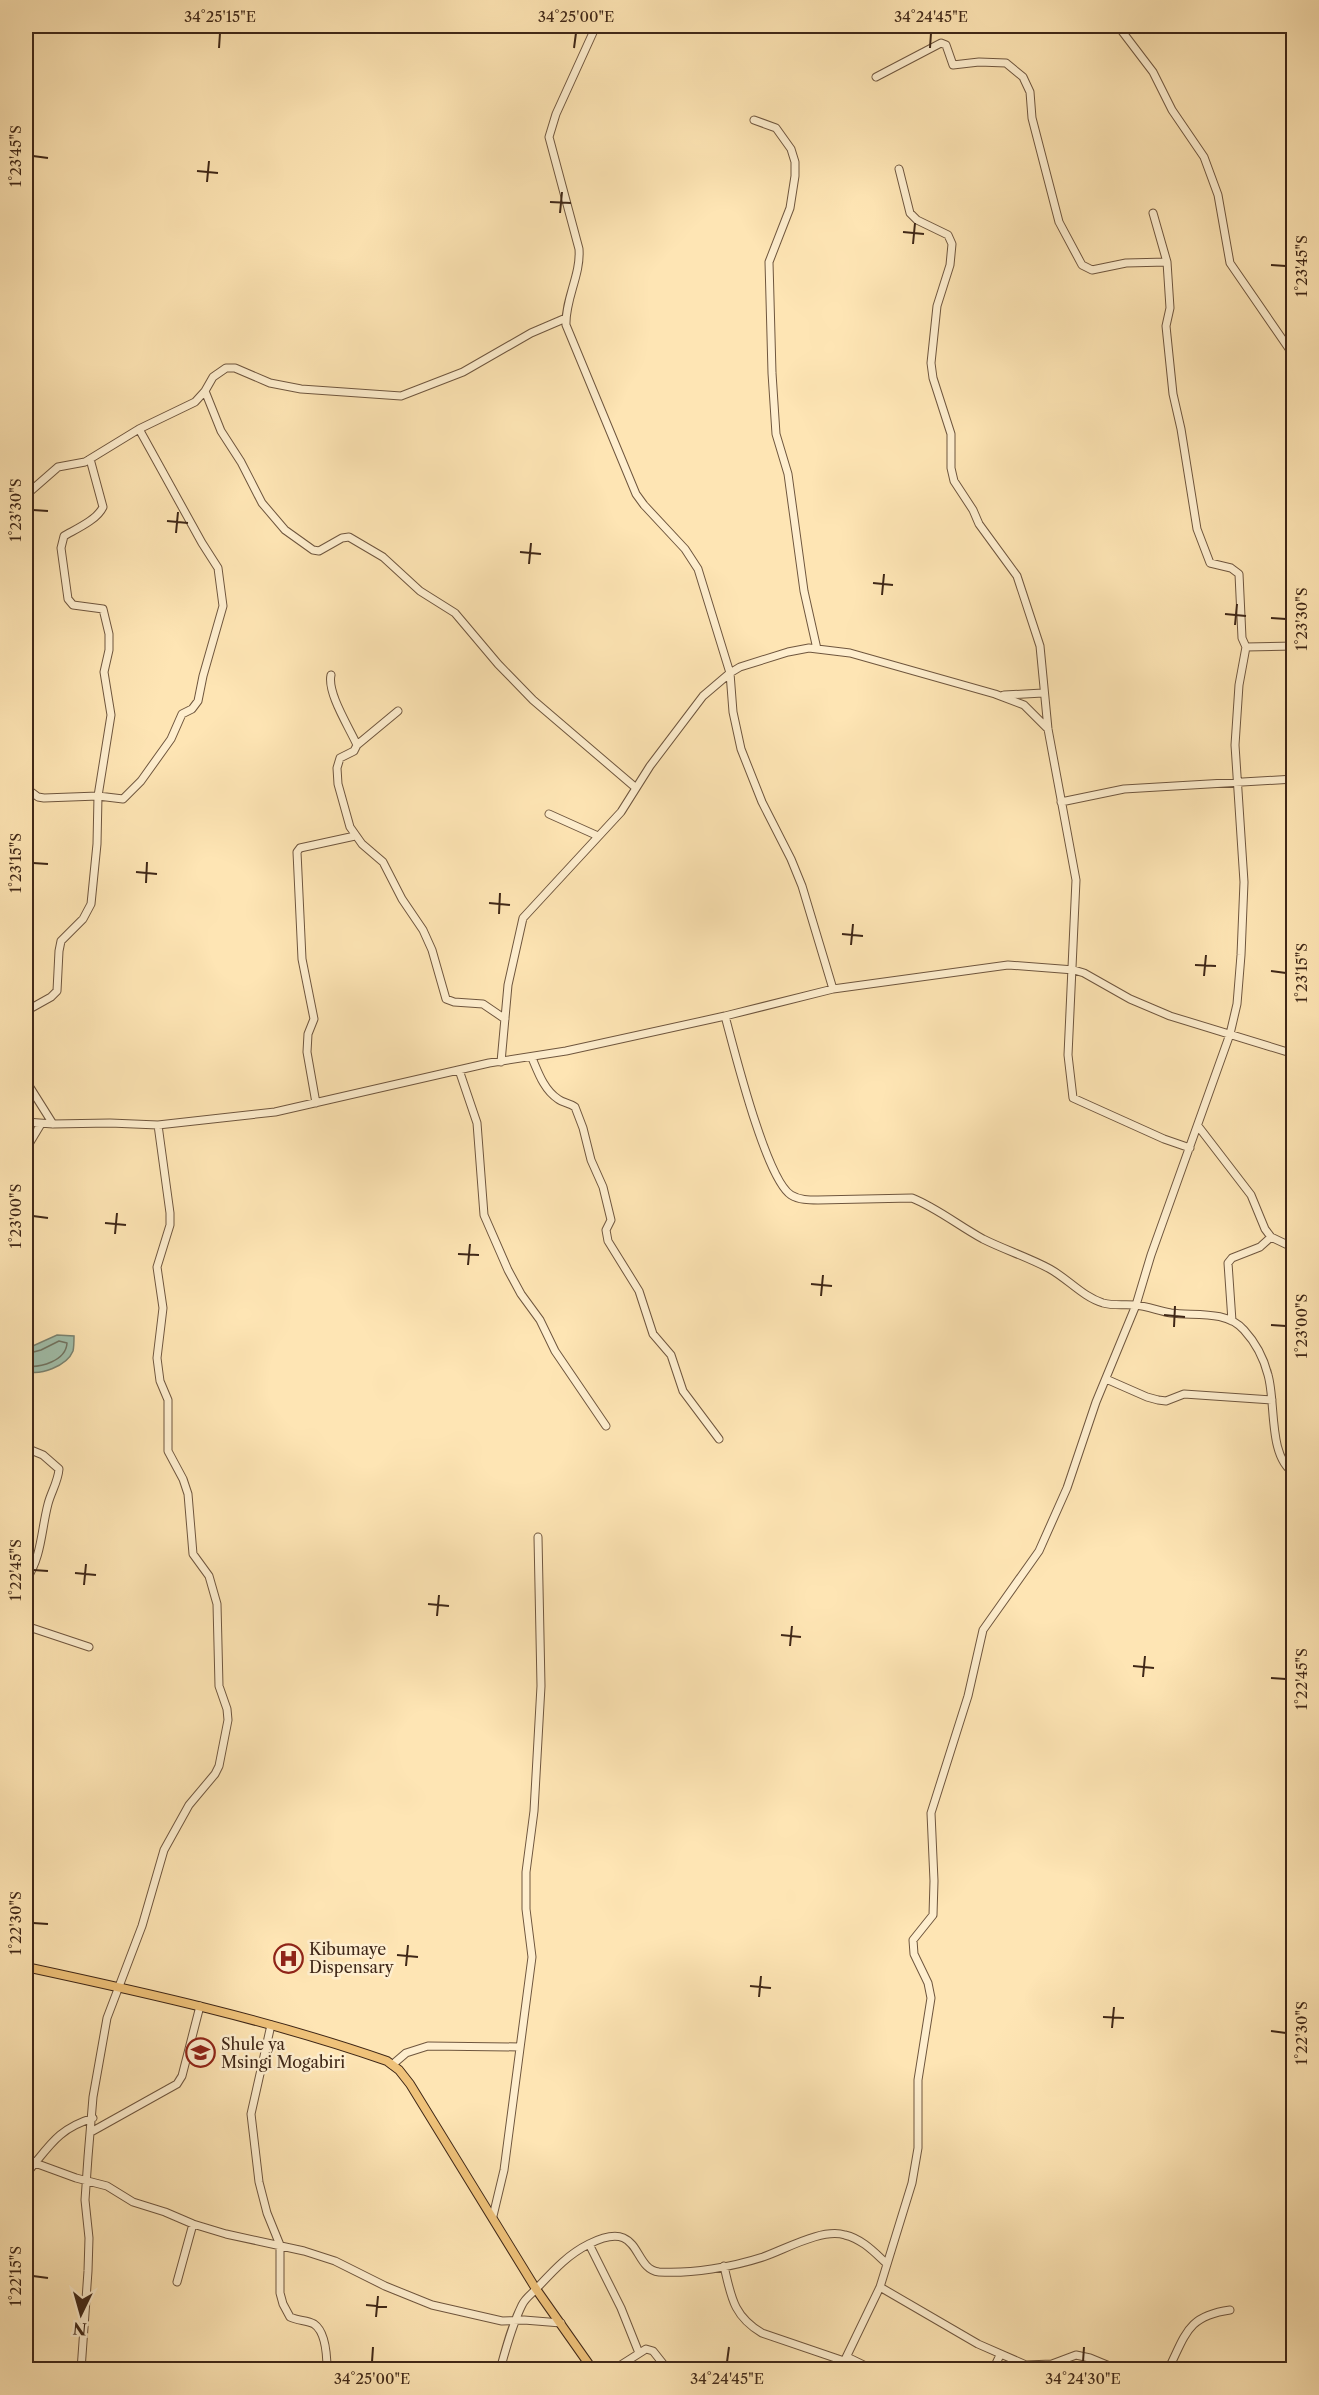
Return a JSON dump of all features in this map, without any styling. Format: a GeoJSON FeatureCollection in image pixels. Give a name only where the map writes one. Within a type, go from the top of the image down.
{"type":"FeatureCollection","features":[{"type":"Feature","properties":{"kind":"main road"},"geometry":{"type":"LineString","coordinates":[[26,1967],[200,2006],[369,2055],[392,2065],[410,2084],[536,2289],[593,2369]]}},
{"type":"Feature","properties":{"kind":"street"},"geometry":{"type":"LineString","coordinates":[[597,26],[556,114],[549,137],[579,249],[579,265],[566,325],[636,494],[685,549],[698,569],[730,673],[733,712],[741,749],[762,802],[791,859],[833,989]]}},
{"type":"Feature","properties":{"kind":"street"},"geometry":{"type":"LineString","coordinates":[[1118,26],[1153,72],[1172,110],[1204,157],[1218,195],[1230,263],[1293,356]]}},
{"type":"Feature","properties":{"kind":"street"},"geometry":{"type":"LineString","coordinates":[[876,77],[941,43],[946,45],[953,65],[997,62],[1006,63],[1015,68],[1028,84],[1032,118],[1059,222],[1082,265],[1092,270],[1126,263],[1167,262]]}},
{"type":"Feature","properties":{"kind":"street"},"geometry":{"type":"LineString","coordinates":[[754,120],[777,128],[791,149],[795,162],[790,208],[769,262],[772,373],[776,434],[788,474],[804,591],[818,649]]}},
{"type":"Feature","properties":{"kind":"street"},"geometry":{"type":"LineString","coordinates":[[899,169],[910,213],[917,220],[942,232],[952,240],[950,265],[937,306],[931,363],[933,378],[951,434],[951,468],[956,487],[974,510],[979,524],[1020,583],[1040,646],[1048,729],[1076,880],[1074,970],[1068,1055],[1073,1098],[1164,1139],[1190,1148]]}},
{"type":"Feature","properties":{"kind":"street"},"geometry":{"type":"LineString","coordinates":[[840,2370],[880,2287],[912,2183],[918,2148],[918,2080],[931,1998],[928,1983],[914,1954],[913,1940],[933,1915],[931,1813],[968,1696],[983,1630],[1039,1551],[1066,1488],[1136,1305],[1151,1255],[1230,1035],[1240,981],[1244,882],[1235,745],[1239,685],[1246,647],[1242,638],[1239,574],[1231,568],[1210,563],[1197,529],[1170,375],[1166,326],[1170,303],[1167,262],[1153,213]]}},
{"type":"Feature","properties":{"kind":"street"},"geometry":{"type":"LineString","coordinates":[[26,495],[58,467],[79,464],[90,459],[139,429],[189,405],[205,391],[213,377],[221,370],[230,368],[270,382],[301,389],[401,396],[463,372],[531,333],[566,318]]}},
{"type":"Feature","properties":{"kind":"street"},"geometry":{"type":"LineString","coordinates":[[205,391],[221,431],[241,462],[262,503],[285,530],[313,550],[324,549],[342,538],[349,537],[382,557],[420,591],[455,613],[498,664],[533,700],[636,788]]}},
{"type":"Feature","properties":{"kind":"street"},"geometry":{"type":"LineString","coordinates":[[26,788],[38,797],[44,798],[98,796],[119,800],[130,794],[171,739],[182,714],[196,705],[223,606],[221,579],[215,560],[202,543],[139,429]]}},
{"type":"Feature","properties":{"kind":"street"},"geometry":{"type":"LineString","coordinates":[[26,1011],[57,991],[59,951],[62,940],[83,920],[91,904],[97,844],[98,796],[111,715],[104,672],[109,651],[109,634],[103,609],[73,604],[68,599],[61,548],[64,536],[92,519],[101,512],[103,507],[90,459]]}},
{"type":"Feature","properties":{"kind":"street"},"geometry":{"type":"LineString","coordinates":[[1246,647],[1293,646]]}},
{"type":"Feature","properties":{"kind":"street"},"geometry":{"type":"LineString","coordinates":[[501,1062],[508,985],[523,918],[621,812],[650,765],[703,696],[730,673],[740,667],[788,652],[818,649],[850,652],[995,694],[1024,705],[1048,729]]}},
{"type":"Feature","properties":{"kind":"street"},"geometry":{"type":"LineString","coordinates":[[331,675],[331,686],[339,708],[357,745]]}},
{"type":"Feature","properties":{"kind":"street"},"geometry":{"type":"LineString","coordinates":[[995,694],[1012,696],[1043,693]]}},
{"type":"Feature","properties":{"kind":"street"},"geometry":{"type":"LineString","coordinates":[[398,711],[357,745],[354,751],[340,758],[337,768],[342,801],[355,836],[383,862],[402,899],[423,930],[432,950],[446,999],[454,1002],[483,1004],[505,1019]]}},
{"type":"Feature","properties":{"kind":"street"},"geometry":{"type":"LineString","coordinates":[[1061,802],[1124,789],[1293,778]]}},
{"type":"Feature","properties":{"kind":"street"},"geometry":{"type":"LineString","coordinates":[[549,814],[598,836]]}},
{"type":"Feature","properties":{"kind":"street"},"geometry":{"type":"LineString","coordinates":[[316,1103],[307,1052],[308,1034],[314,1019],[302,959],[297,852],[300,848],[355,836]]}},
{"type":"Feature","properties":{"kind":"street"},"geometry":{"type":"LineString","coordinates":[[26,1122],[158,1125],[275,1112],[459,1070],[532,1058],[725,1016],[833,989],[1008,965],[1074,970],[1084,973],[1130,999],[1170,1016],[1293,1054]]}},
{"type":"Feature","properties":{"kind":"street"},"geometry":{"type":"LineString","coordinates":[[725,1016],[749,1105],[777,1177],[789,1194],[803,1199],[818,1200],[912,1198],[926,1203],[966,1230],[1050,1269],[1093,1299],[1114,1305],[1136,1305],[1169,1313],[1212,1316],[1232,1321],[1245,1331],[1264,1363],[1269,1377],[1279,1456],[1293,1473]]}},
{"type":"Feature","properties":{"kind":"street"},"geometry":{"type":"LineString","coordinates":[[532,1058],[552,1093],[558,1099],[575,1107],[612,1220],[606,1230],[608,1241],[639,1291],[647,1310],[650,1328],[671,1355],[683,1391],[719,1439]]}},
{"type":"Feature","properties":{"kind":"street"},"geometry":{"type":"LineString","coordinates":[[459,1070],[477,1123],[484,1215],[521,1294],[540,1320],[555,1351],[606,1426]]}},
{"type":"Feature","properties":{"kind":"street"},"geometry":{"type":"LineString","coordinates":[[26,1081],[53,1124]]}},
{"type":"Feature","properties":{"kind":"street"},"geometry":{"type":"LineString","coordinates":[[26,1149],[41,1124]]}},
{"type":"Feature","properties":{"kind":"street"},"geometry":{"type":"LineString","coordinates":[[81,2370],[89,2238],[85,2200],[87,2157],[93,2118],[93,2097],[107,2018],[142,1926],[165,1850],[189,1805],[216,1774],[228,1720],[228,1709],[219,1686],[217,1604],[209,1576],[193,1554],[188,1494],[168,1451],[168,1400],[160,1381],[157,1358],[163,1308],[157,1267],[170,1225],[158,1125]]}},
{"type":"Feature","properties":{"kind":"street"},"geometry":{"type":"LineString","coordinates":[[1198,1126],[1251,1196],[1265,1229],[1271,1237],[1293,1248]]}},
{"type":"Feature","properties":{"kind":"street"},"geometry":{"type":"LineString","coordinates":[[1232,1321],[1228,1263],[1232,1258],[1260,1247],[1271,1237]]}},
{"type":"Feature","properties":{"kind":"street"},"geometry":{"type":"LineString","coordinates":[[1106,1379],[1146,1398],[1158,1400],[1166,1401],[1184,1394],[1272,1401]]}},
{"type":"Feature","properties":{"kind":"street"},"geometry":{"type":"LineString","coordinates":[[26,1448],[35,1450],[59,1468],[48,1504],[37,1560],[26,1580]]}},
{"type":"Feature","properties":{"kind":"street"},"geometry":{"type":"LineString","coordinates":[[493,2217],[503,2180],[532,1958],[526,1909],[526,1872],[534,1811],[541,1686],[538,1537]]}},
{"type":"Feature","properties":{"kind":"street"},"geometry":{"type":"LineString","coordinates":[[26,1626],[89,1647]]}},
{"type":"Feature","properties":{"kind":"street"},"geometry":{"type":"LineString","coordinates":[[91,2132],[177,2084],[182,2076],[200,2006]]}},
{"type":"Feature","properties":{"kind":"street"},"geometry":{"type":"LineString","coordinates":[[270,2025],[251,2114],[259,2181],[267,2213],[280,2245],[280,2293],[283,2304],[291,2317],[316,2325],[326,2351],[327,2370]]}},
{"type":"Feature","properties":{"kind":"street"},"geometry":{"type":"LineString","coordinates":[[392,2065],[406,2053],[421,2047],[444,2044],[520,2047]]}},
{"type":"Feature","properties":{"kind":"street"},"geometry":{"type":"LineString","coordinates":[[26,2174],[57,2136],[67,2128],[93,2118]]}},
{"type":"Feature","properties":{"kind":"street"},"geometry":{"type":"LineString","coordinates":[[26,2156],[35,2163],[107,2186],[133,2202],[193,2224],[336,2261],[385,2286],[432,2305],[491,2319],[561,2323]]}},
{"type":"Feature","properties":{"kind":"street"},"geometry":{"type":"LineString","coordinates":[[177,2282],[193,2224]]}},
{"type":"Feature","properties":{"kind":"street"},"geometry":{"type":"LineString","coordinates":[[500,2370],[515,2321],[527,2296],[555,2267],[589,2244],[613,2237],[625,2238],[647,2266],[659,2272],[700,2270],[760,2258],[829,2233],[844,2234],[856,2239],[886,2263]]}},
{"type":"Feature","properties":{"kind":"street"},"geometry":{"type":"LineString","coordinates":[[589,2244],[621,2308],[639,2353]]}},
{"type":"Feature","properties":{"kind":"street"},"geometry":{"type":"LineString","coordinates":[[724,2265],[736,2310],[752,2327],[762,2333],[874,2370]]}},
{"type":"Feature","properties":{"kind":"street"},"geometry":{"type":"LineString","coordinates":[[880,2287],[1000,2355],[1026,2365],[1040,2368],[1076,2355],[1119,2370]]}},
{"type":"Feature","properties":{"kind":"street"},"geometry":{"type":"LineString","coordinates":[[1168,2370],[1186,2334],[1196,2320],[1211,2313],[1230,2310]]}},
{"type":"Feature","properties":{"kind":"street"},"geometry":{"type":"LineString","coordinates":[[613,2370],[649,2349],[668,2370]]}},
{"type":"Feature","properties":{"kind":"street"},"geometry":{"type":"LineString","coordinates":[[993,2370],[1000,2355]]}},
{"type":"Feature","properties":{"kind":"water"},"geometry":{"type":"Polygon","coordinates":[[[57,1335],[74,1336],[73,1351],[70,1356],[59,1365],[45,1371],[26,1371],[26,1349],[57,1335]]]}},
{"type":"Feature","properties":{"kind":"place","name":"Kibumaye Dispensary"},"geometry":{"type":"Point","coordinates":[288,1958]}},
{"type":"Feature","properties":{"kind":"place","name":"Shule ya Msingi Mogabiri"},"geometry":{"type":"Point","coordinates":[200,2053]}}]}
